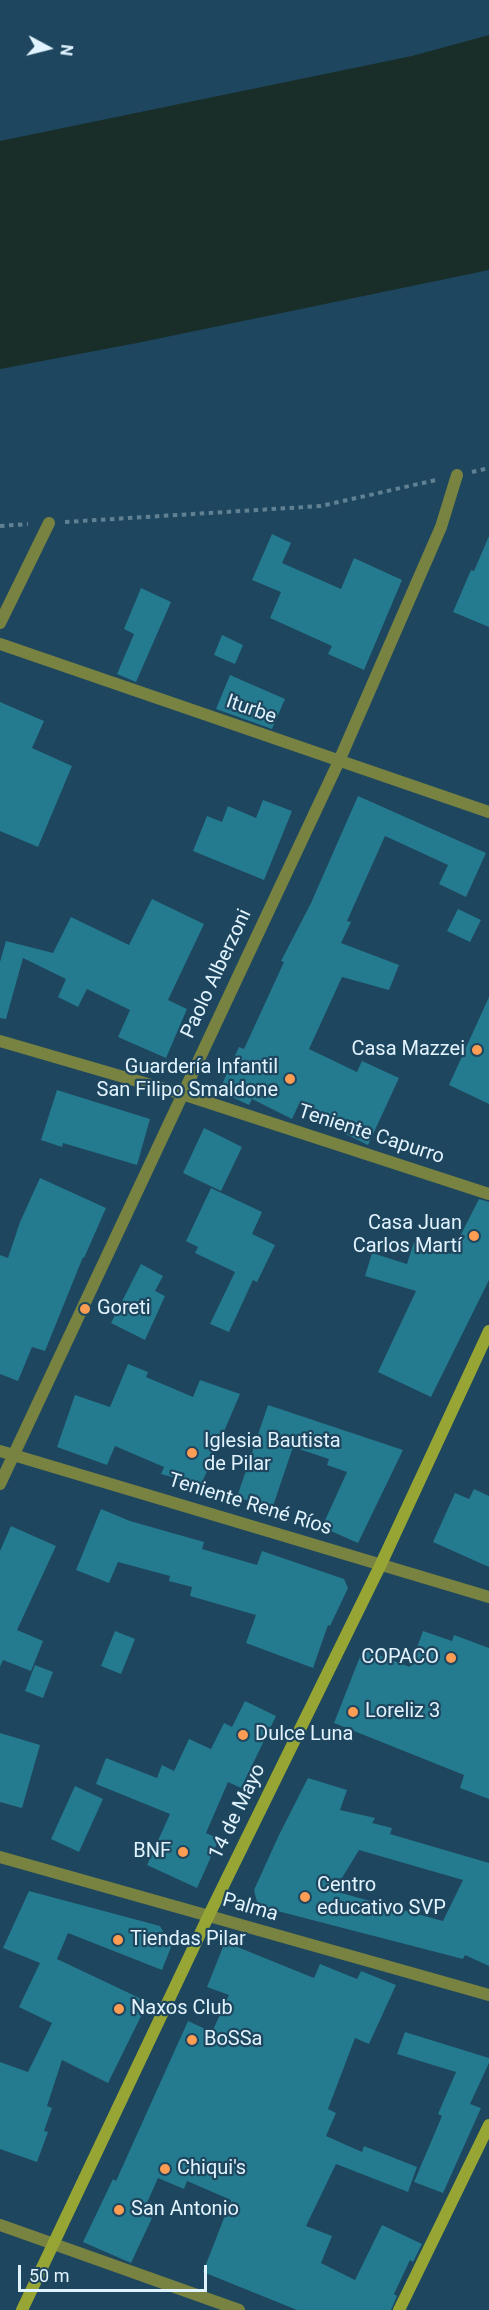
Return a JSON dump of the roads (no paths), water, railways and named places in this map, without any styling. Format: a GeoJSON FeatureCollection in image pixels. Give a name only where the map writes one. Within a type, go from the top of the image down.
{"type":"FeatureCollection","features":[{"type":"Feature","properties":{"kind":"main road","name":"14 de Mayo"},"geometry":{"type":"LineString","coordinates":[[22,2310],[208,1917],[381,1564],[489,1331]]}},
{"type":"Feature","properties":{"kind":"main road"},"geometry":{"type":"LineString","coordinates":[[399,2310],[489,2125]]}},
{"type":"Feature","properties":{"kind":"street","name":"Paolo Alberzoni"},"geometry":{"type":"LineString","coordinates":[[0,1484],[339,761],[441,527],[457,475]]}},
{"type":"Feature","properties":{"kind":"street"},"geometry":{"type":"LineString","coordinates":[[0,623],[49,523]]}},
{"type":"Feature","properties":{"kind":"street","name":"Iturbe"},"geometry":{"type":"LineString","coordinates":[[0,644],[489,812]]}},
{"type":"Feature","properties":{"kind":"street","name":"Teniente Capurro"},"geometry":{"type":"LineString","coordinates":[[0,1041],[182,1094],[489,1194]]}},
{"type":"Feature","properties":{"kind":"street","name":"Teniente René Ríos"},"geometry":{"type":"LineString","coordinates":[[0,1451],[489,1597]]}},
{"type":"Feature","properties":{"kind":"street","name":"Palma"},"geometry":{"type":"LineString","coordinates":[[0,1857],[489,1995]]}},
{"type":"Feature","properties":{"kind":"street"},"geometry":{"type":"LineString","coordinates":[[0,2225],[239,2310]]}},
{"type":"Feature","properties":{"kind":"place","name":"Casa Mazzei"},"geometry":{"type":"Point","coordinates":[477,1050]}},
{"type":"Feature","properties":{"kind":"place","name":"Guardería Infantil San Filipo Smaldone"},"geometry":{"type":"Point","coordinates":[290,1079]}},
{"type":"Feature","properties":{"kind":"place","name":"Casa Juan Carlos Martí"},"geometry":{"type":"Point","coordinates":[474,1236]}},
{"type":"Feature","properties":{"kind":"place","name":"Goreti"},"geometry":{"type":"Point","coordinates":[85,1309]}},
{"type":"Feature","properties":{"kind":"place","name":"Iglesia Bautista de Pilar"},"geometry":{"type":"Point","coordinates":[192,1453]}},
{"type":"Feature","properties":{"kind":"place","name":"COPACO"},"geometry":{"type":"Point","coordinates":[451,1658]}},
{"type":"Feature","properties":{"kind":"place","name":"Loreliz 3"},"geometry":{"type":"Point","coordinates":[353,1712]}},
{"type":"Feature","properties":{"kind":"place","name":"Dulce Luna"},"geometry":{"type":"Point","coordinates":[243,1735]}},
{"type":"Feature","properties":{"kind":"place","name":"BNF"},"geometry":{"type":"Point","coordinates":[183,1852]}},
{"type":"Feature","properties":{"kind":"place","name":"Centro educativo SVP"},"geometry":{"type":"Point","coordinates":[305,1897]}},
{"type":"Feature","properties":{"kind":"place","name":"Tiendas Pilar"},"geometry":{"type":"Point","coordinates":[118,1940]}},
{"type":"Feature","properties":{"kind":"place","name":"Naxos Club"},"geometry":{"type":"Point","coordinates":[119,2009]}},
{"type":"Feature","properties":{"kind":"place","name":"BoSSa"},"geometry":{"type":"Point","coordinates":[192,2040]}},
{"type":"Feature","properties":{"kind":"place","name":"Chiqui's"},"geometry":{"type":"Point","coordinates":[165,2169]}},
{"type":"Feature","properties":{"kind":"place","name":"San Antonio"},"geometry":{"type":"Point","coordinates":[119,2210]}}]}
